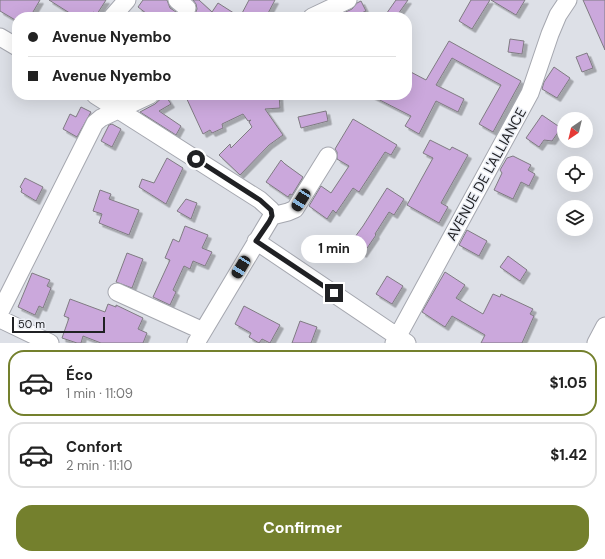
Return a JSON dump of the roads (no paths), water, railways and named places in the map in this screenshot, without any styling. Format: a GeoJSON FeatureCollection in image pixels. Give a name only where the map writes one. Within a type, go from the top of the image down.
{"type":"FeatureCollection","features":[{"type":"Feature","properties":{"kind":"street"},"geometry":{"type":"LineString","coordinates":[[116,12],[127,0]]}},
{"type":"Feature","properties":{"kind":"street"},"geometry":{"type":"LineString","coordinates":[[323,12],[348,0]]}},
{"type":"Feature","properties":{"kind":"street","name":"AVENUE DE L'ALLIANCE"},"geometry":{"type":"LineString","coordinates":[[400,341],[530,92],[550,34],[558,15],[568,0]]}},
{"type":"Feature","properties":{"kind":"street"},"geometry":{"type":"LineString","coordinates":[[0,37],[12,45]]}},
{"type":"Feature","properties":{"kind":"street"},"geometry":{"type":"LineString","coordinates":[[103,100],[260,200],[271,210],[272,216],[200,337],[116,292]]}},
{"type":"Feature","properties":{"kind":"street"},"geometry":{"type":"LineString","coordinates":[[0,312],[91,131],[101,118],[139,100]]}},
{"type":"Feature","properties":{"kind":"street"},"geometry":{"type":"LineString","coordinates":[[272,216],[295,209],[328,156]]}},
{"type":"Feature","properties":{"kind":"street"},"geometry":{"type":"LineString","coordinates":[[256,241],[400,341]]}},
{"type":"Feature","properties":{"kind":"street"},"geometry":{"type":"LineString","coordinates":[[0,319],[50,343]]}},
{"type":"Feature","properties":{"kind":"street"},"geometry":{"type":"LineString","coordinates":[[596,343],[605,326]]}}]}
